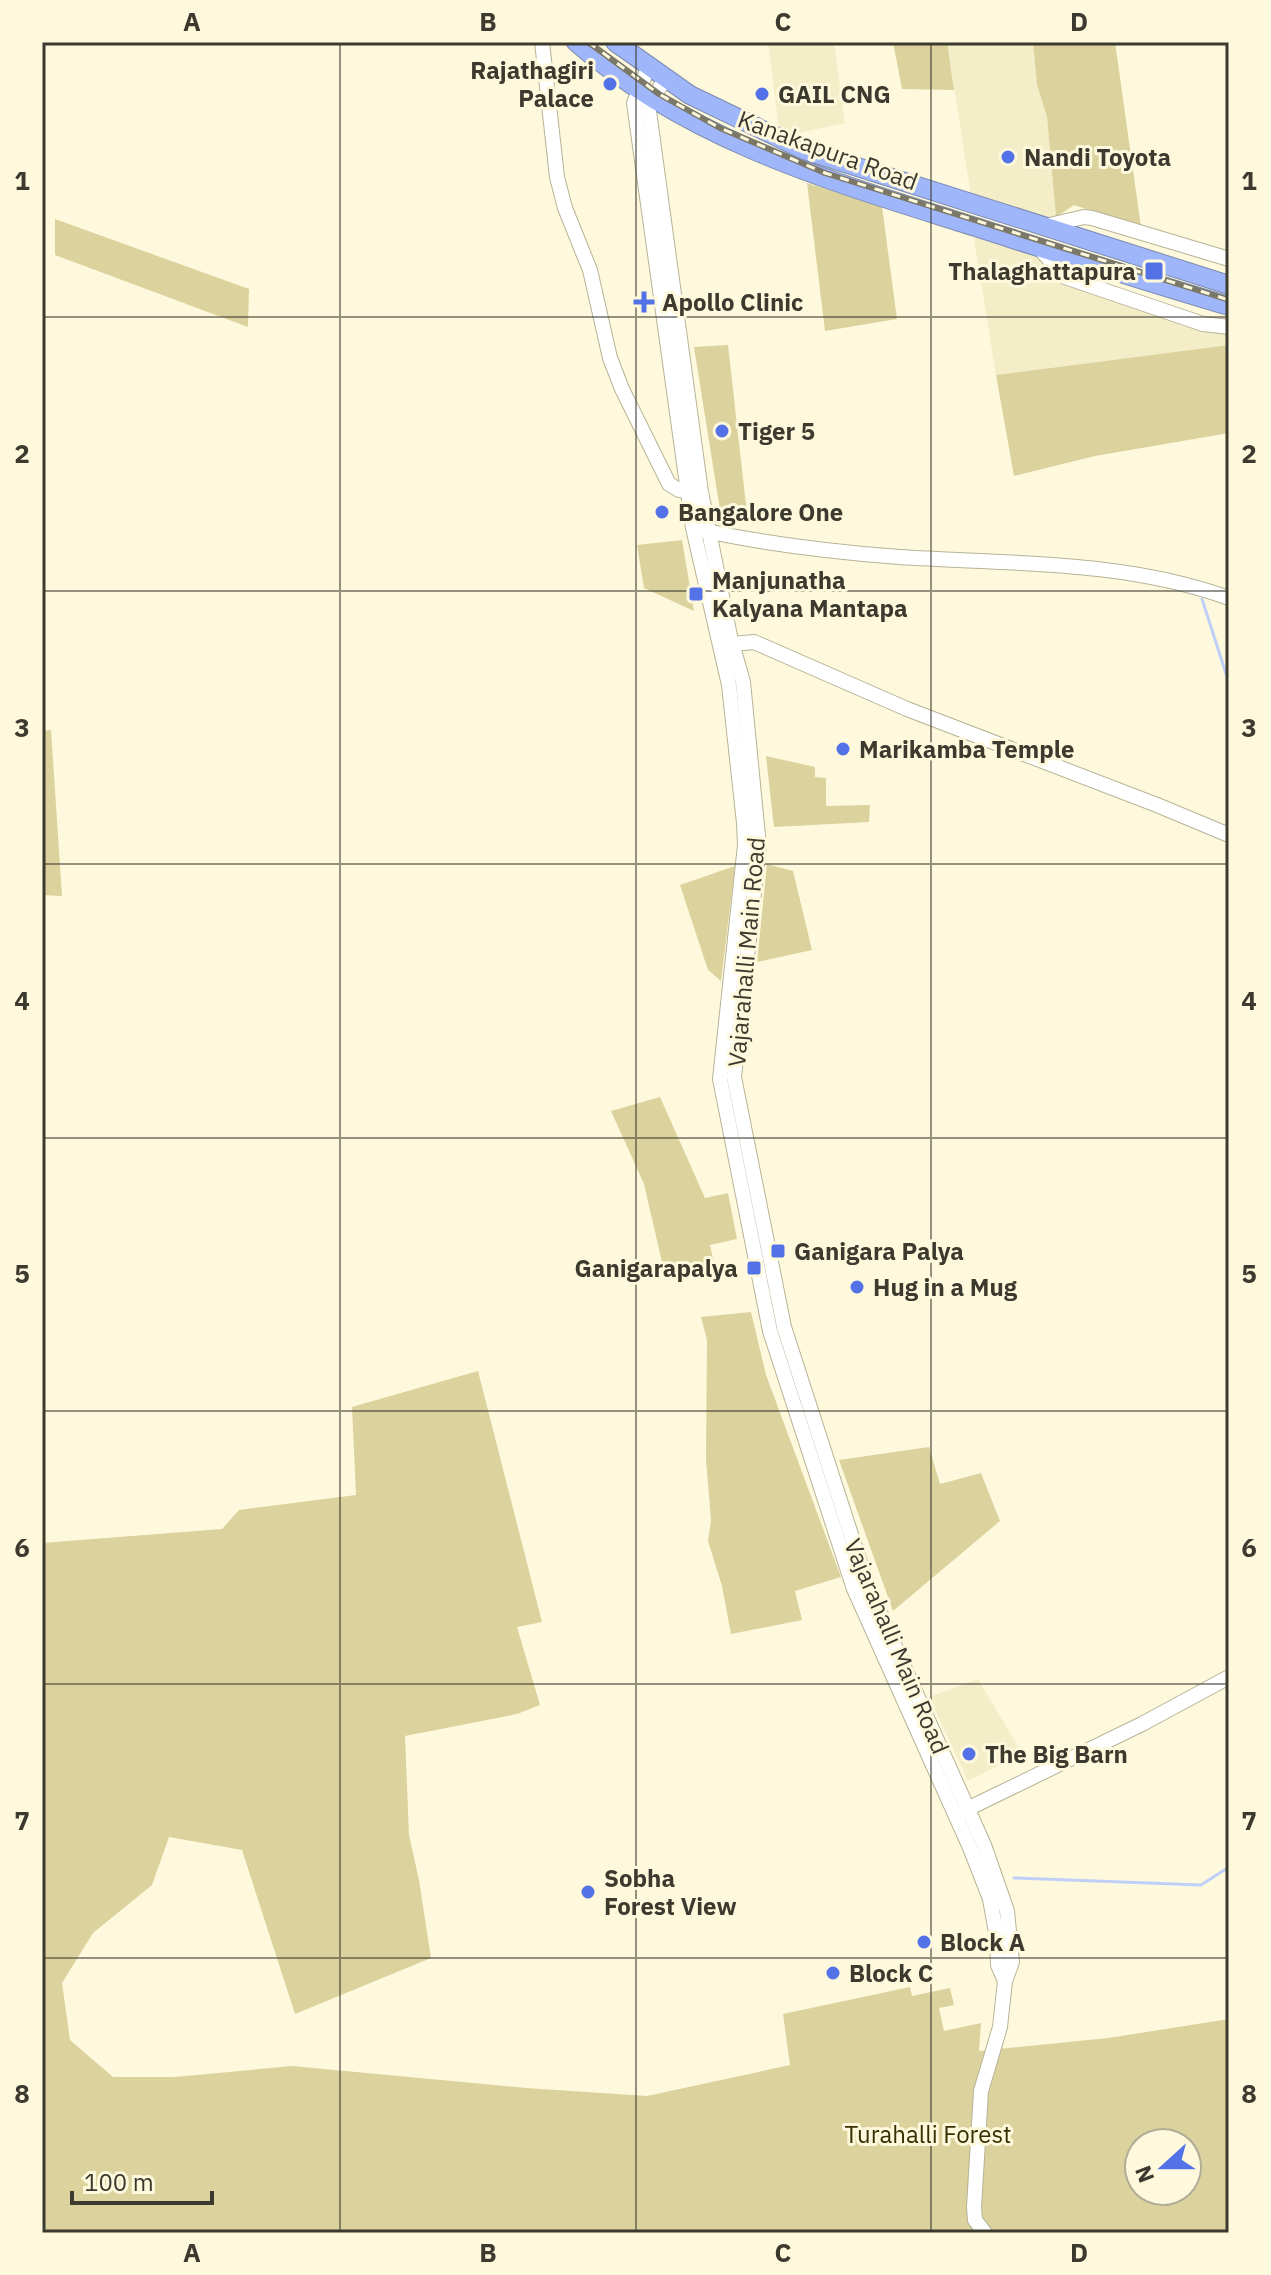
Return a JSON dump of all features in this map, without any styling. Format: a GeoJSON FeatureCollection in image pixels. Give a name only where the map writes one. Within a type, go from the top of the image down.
{"type":"FeatureCollection","features":[{"type":"Feature","properties":{"kind":"highway","name":"Kanakapura Road"},"geometry":{"type":"LineString","coordinates":[[576,42],[646,92],[711,132],[809,174],[1229,306]]}},
{"type":"Feature","properties":{"kind":"highway","name":"Kanakapura Road"},"geometry":{"type":"LineString","coordinates":[[615,42],[665,80],[731,116],[804,150],[1229,285]]}},
{"type":"Feature","properties":{"kind":"highway"},"geometry":{"type":"LineString","coordinates":[[1017,240],[1025,221]]}},
{"type":"Feature","properties":{"kind":"main road"},"geometry":{"type":"LineString","coordinates":[[542,42],[557,177],[565,208],[590,270],[610,358],[669,484],[694,492]]}},
{"type":"Feature","properties":{"kind":"main road"},"geometry":{"type":"LineString","coordinates":[[646,92],[648,68]]}},
{"type":"Feature","properties":{"kind":"main road"},"geometry":{"type":"LineString","coordinates":[[646,92],[665,80]]}},
{"type":"Feature","properties":{"kind":"main road","name":"Vajarahalli Main Road"},"geometry":{"type":"LineString","coordinates":[[646,92],[694,492],[716,639],[729,685],[745,845],[720,1079],[770,1331],[854,1589],[961,1812],[994,1871],[1007,1911],[1012,1962],[1005,1981],[1000,2027],[981,2091],[974,2207],[975,2220],[985,2233]]}},
{"type":"Feature","properties":{"kind":"main road","name":"Kanakapura Road"},"geometry":{"type":"LineString","coordinates":[[1044,226],[1092,218],[1229,259]]}},
{"type":"Feature","properties":{"kind":"main road"},"geometry":{"type":"LineString","coordinates":[[1037,246],[1065,277],[1203,324],[1229,327]]}},
{"type":"Feature","properties":{"kind":"main road"},"geometry":{"type":"LineString","coordinates":[[700,530],[812,549],[1068,566],[1191,585],[1229,598]]}},
{"type":"Feature","properties":{"kind":"main road","name":"Vajarahalli Main Road"},"geometry":{"type":"LineString","coordinates":[[700,530],[743,682],[759,846],[734,1077],[784,1327],[867,1584],[961,1812]]}},
{"type":"Feature","properties":{"kind":"main road"},"geometry":{"type":"LineString","coordinates":[[716,639],[732,644],[754,642],[907,709],[1229,835]]}},
{"type":"Feature","properties":{"kind":"main road"},"geometry":{"type":"LineString","coordinates":[[961,1812],[1142,1724],[1229,1677]]}},
{"type":"Feature","properties":{"kind":"shaded area"},"geometry":{"type":"Polygon","coordinates":[[[768,42],[834,42],[845,123],[794,134],[779,128],[768,42]]]}},
{"type":"Feature","properties":{"kind":"shaded area","name":"Nandi Toyota"},"geometry":{"type":"Polygon","coordinates":[[[947,42],[1033,42],[1037,85],[1047,117],[1056,217],[1049,221],[971,196],[947,42]]]}},
{"type":"Feature","properties":{"kind":"shaded area"},"geometry":{"type":"Polygon","coordinates":[[[973,233],[1034,252],[1050,267],[1229,331],[1229,345],[996,375],[973,233]]]}},
{"type":"Feature","properties":{"kind":"shaded area"},"geometry":{"type":"Polygon","coordinates":[[[978,1679],[1022,1753],[968,1781],[929,1697],[978,1679]]]}},
{"type":"Feature","properties":{"kind":"green space"},"geometry":{"type":"Polygon","coordinates":[[[893,42],[947,42],[954,90],[902,89],[893,42]]]}},
{"type":"Feature","properties":{"kind":"green space"},"geometry":{"type":"Polygon","coordinates":[[[1033,42],[1115,42],[1141,227],[1074,205],[1056,217],[1047,117],[1037,85],[1033,42]]]}},
{"type":"Feature","properties":{"kind":"green space"},"geometry":{"type":"Polygon","coordinates":[[[807,183],[882,207],[897,319],[825,331],[807,183]]]}},
{"type":"Feature","properties":{"kind":"green space"},"geometry":{"type":"Polygon","coordinates":[[[55,219],[249,289],[248,327],[55,255],[55,219]]]}},
{"type":"Feature","properties":{"kind":"green space","name":"Tiger 5"},"geometry":{"type":"Polygon","coordinates":[[[728,345],[747,514],[721,516],[694,347],[728,345]]]}},
{"type":"Feature","properties":{"kind":"green space"},"geometry":{"type":"Polygon","coordinates":[[[1229,345],[1229,433],[1095,456],[1014,476],[996,375],[1229,345]]]}},
{"type":"Feature","properties":{"kind":"green space"},"geometry":{"type":"Polygon","coordinates":[[[682,540],[694,611],[644,588],[637,545],[682,540]]]}},
{"type":"Feature","properties":{"kind":"green space"},"geometry":{"type":"Polygon","coordinates":[[[51,730],[62,896],[42,895],[42,731],[51,730]]]}},
{"type":"Feature","properties":{"kind":"green space"},"geometry":{"type":"Polygon","coordinates":[[[766,756],[815,767],[815,777],[826,778],[826,806],[870,805],[869,822],[774,827],[766,756]]]}},
{"type":"Feature","properties":{"kind":"green space"},"geometry":{"type":"Polygon","coordinates":[[[767,864],[793,871],[812,950],[757,962],[767,864]]]}},
{"type":"Feature","properties":{"kind":"green space"},"geometry":{"type":"Polygon","coordinates":[[[735,866],[721,981],[708,970],[680,885],[735,866]]]}},
{"type":"Feature","properties":{"kind":"green space"},"geometry":{"type":"Polygon","coordinates":[[[660,1097],[705,1198],[728,1193],[737,1239],[710,1245],[715,1267],[665,1275],[644,1184],[611,1111],[660,1097]]]}},
{"type":"Feature","properties":{"kind":"green space"},"geometry":{"type":"Polygon","coordinates":[[[751,1312],[766,1375],[841,1577],[795,1591],[802,1620],[731,1634],[722,1586],[708,1541],[711,1520],[706,1459],[707,1340],[701,1317],[751,1312]]]}},
{"type":"Feature","properties":{"kind":"green space","name":"Turahalli Forest"},"geometry":{"type":"Polygon","coordinates":[[[478,1371],[542,1622],[517,1627],[540,1705],[517,1714],[405,1736],[409,1835],[431,1958],[295,2014],[242,1850],[169,1837],[152,1885],[93,1933],[62,1983],[70,2040],[113,2077],[175,2077],[292,2066],[647,2096],[790,2065],[783,2014],[910,1987],[912,1996],[950,1988],[954,2005],[939,2008],[944,2031],[981,2023],[979,2051],[1108,2038],[1229,2019],[1229,2233],[42,2233],[42,1543],[222,1529],[239,1510],[356,1495],[352,1407],[478,1371]]]}},
{"type":"Feature","properties":{"kind":"green space"},"geometry":{"type":"Polygon","coordinates":[[[929,1447],[940,1484],[981,1473],[1000,1521],[893,1611],[839,1460],[929,1447]]]}},
{"type":"Feature","properties":{"kind":"waterway"},"geometry":{"type":"LineString","coordinates":[[1202,599],[1229,683]]}},
{"type":"Feature","properties":{"kind":"waterway"},"geometry":{"type":"LineString","coordinates":[[1014,1878],[1201,1885],[1229,1867]]}},
{"type":"Feature","properties":{"kind":"railway"},"geometry":{"type":"LineString","coordinates":[[588,42],[659,94],[720,128],[825,173],[1229,300]]}},
{"type":"Feature","properties":{"kind":"place","name":"Rajathagiri Palace"},"geometry":{"type":"Point","coordinates":[610,84]}},
{"type":"Feature","properties":{"kind":"place","name":"GAIL CNG"},"geometry":{"type":"Point","coordinates":[762,94]}},
{"type":"Feature","properties":{"kind":"place","name":"Nandi Toyota"},"geometry":{"type":"Point","coordinates":[1008,157]}},
{"type":"Feature","properties":{"kind":"place","name":"Thalaghattapura"},"geometry":{"type":"Point","coordinates":[1154,271]}},
{"type":"Feature","properties":{"kind":"place","name":"Apollo Clinic"},"geometry":{"type":"Point","coordinates":[644,302]}},
{"type":"Feature","properties":{"kind":"place","name":"Tiger 5"},"geometry":{"type":"Point","coordinates":[722,431]}},
{"type":"Feature","properties":{"kind":"place","name":"Bangalore One"},"geometry":{"type":"Point","coordinates":[662,512]}},
{"type":"Feature","properties":{"kind":"place","name":"Manjunatha Kalyana Mantapa"},"geometry":{"type":"Point","coordinates":[696,594]}},
{"type":"Feature","properties":{"kind":"place","name":"Marikamba Temple"},"geometry":{"type":"Point","coordinates":[843,749]}},
{"type":"Feature","properties":{"kind":"place","name":"Ganigara Palya"},"geometry":{"type":"Point","coordinates":[778,1251]}},
{"type":"Feature","properties":{"kind":"place","name":"Ganigarapalya"},"geometry":{"type":"Point","coordinates":[754,1268]}},
{"type":"Feature","properties":{"kind":"place","name":"Hug in a Mug"},"geometry":{"type":"Point","coordinates":[857,1287]}},
{"type":"Feature","properties":{"kind":"place","name":"The Big Barn"},"geometry":{"type":"Point","coordinates":[969,1754]}},
{"type":"Feature","properties":{"kind":"place","name":"Sobha Forest View"},"geometry":{"type":"Point","coordinates":[588,1892]}},
{"type":"Feature","properties":{"kind":"place","name":"Block A"},"geometry":{"type":"Point","coordinates":[924,1942]}},
{"type":"Feature","properties":{"kind":"place","name":"Block C"},"geometry":{"type":"Point","coordinates":[833,1973]}}]}
